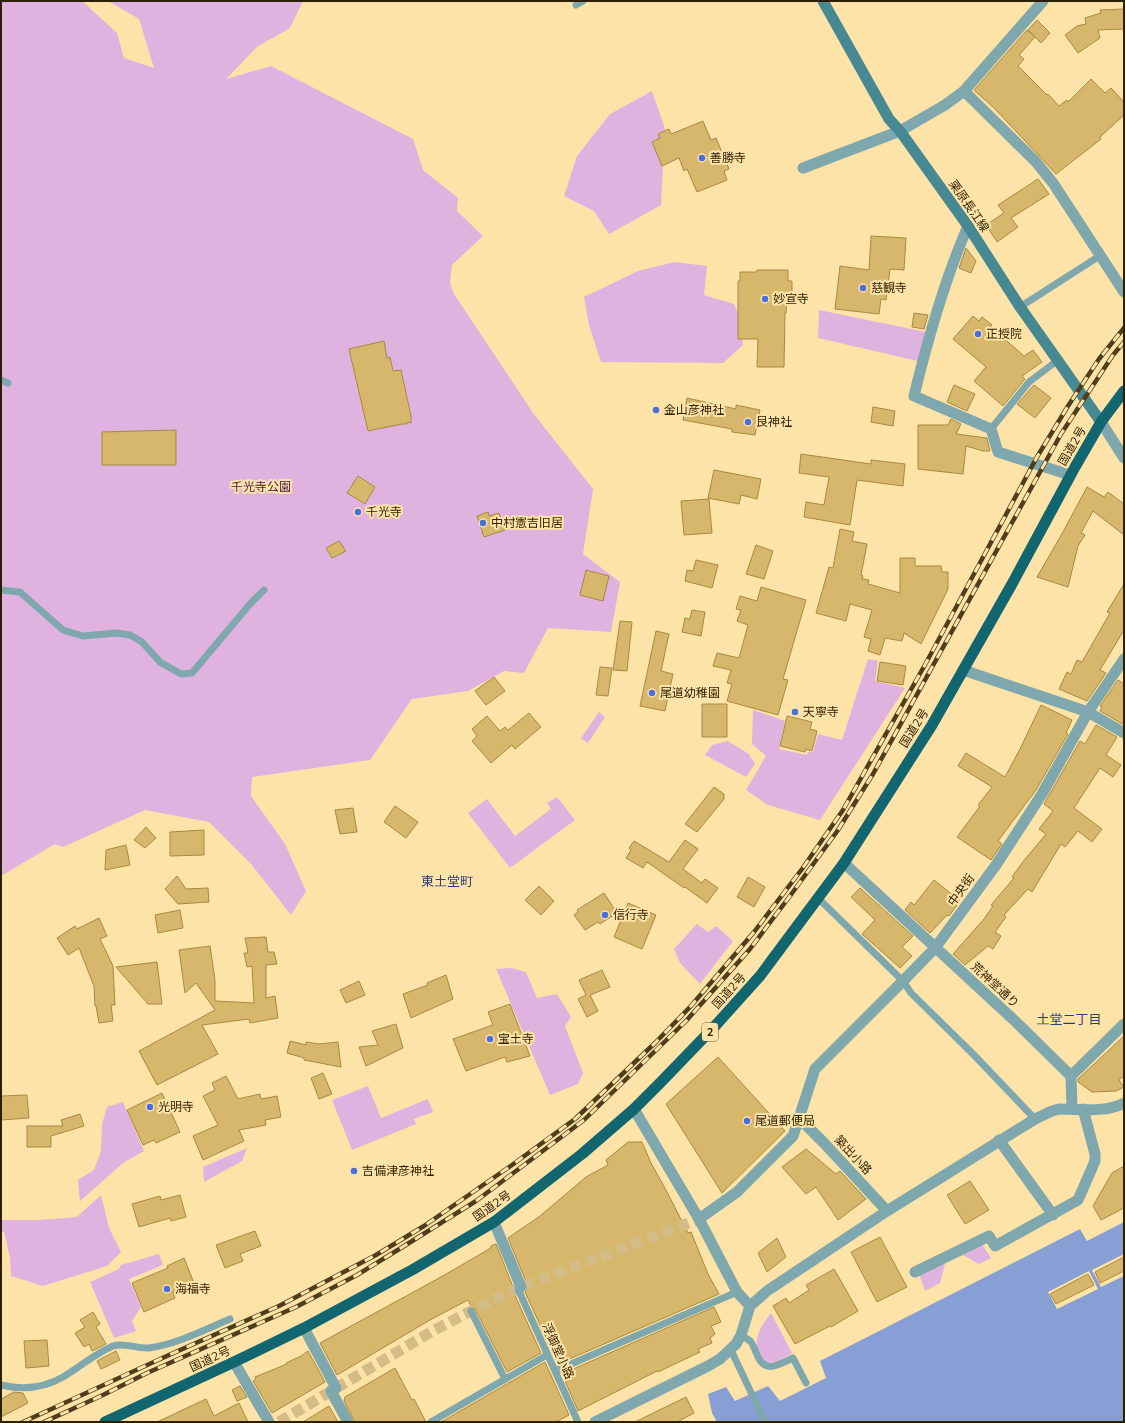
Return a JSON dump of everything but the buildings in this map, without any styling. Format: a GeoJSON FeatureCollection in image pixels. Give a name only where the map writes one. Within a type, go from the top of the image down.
{"type":"FeatureCollection","features":[{"type":"Feature","properties":{"kind":"highway","name":"国道2号"},"geometry":{"type":"LineString","coordinates":[[105,1422],[304,1328],[412,1270],[494,1222],[555,1175],[634,1109],[715,1026],[760,976],[844,864],[932,725],[1012,584],[1070,475],[1101,422],[1124,391]]}},
{"type":"Feature","properties":{"kind":"main road","name":"栗原長江線"},"geometry":{"type":"LineString","coordinates":[[823,1],[889,119],[900,131],[968,226],[1020,306],[1101,422]]}},
{"type":"Feature","properties":{"kind":"street"},"geometry":{"type":"LineString","coordinates":[[803,168],[900,131],[945,105],[964,91],[1043,1]]}},
{"type":"Feature","properties":{"kind":"street"},"geometry":{"type":"LineString","coordinates":[[964,91],[1036,162],[1053,183],[1124,292]]}},
{"type":"Feature","properties":{"kind":"street"},"geometry":{"type":"LineString","coordinates":[[968,226],[954,256],[928,337],[914,396],[991,429],[998,452],[1070,475]]}},
{"type":"Feature","properties":{"kind":"street"},"geometry":{"type":"LineString","coordinates":[[1101,422],[1124,458]]}},
{"type":"Feature","properties":{"kind":"street","name":"中央街"},"geometry":{"type":"LineString","coordinates":[[699,1218],[737,1192],[793,1136],[816,1069],[935,948],[996,865],[1042,794],[1088,712],[1124,658]]}},
{"type":"Feature","properties":{"kind":"street"},"geometry":{"type":"LineString","coordinates":[[963,670],[1088,712],[1124,733]]}},
{"type":"Feature","properties":{"kind":"street","name":"荒神堂通り"},"geometry":{"type":"LineString","coordinates":[[844,864],[1016,1022],[1071,1076]]}},
{"type":"Feature","properties":{"kind":"street"},"geometry":{"type":"LineString","coordinates":[[1072,1109],[1071,1076],[1124,1024]]}},
{"type":"Feature","properties":{"kind":"street"},"geometry":{"type":"LineString","coordinates":[[595,1422],[720,1359],[731,1350],[741,1335],[750,1306],[767,1291],[887,1211],[999,1140],[1052,1111],[1072,1109],[1106,1109],[1116,1107],[1124,1103]]}},
{"type":"Feature","properties":{"kind":"street"},"geometry":{"type":"LineString","coordinates":[[634,1109],[699,1218],[737,1292],[750,1306]]}},
{"type":"Feature","properties":{"kind":"street"},"geometry":{"type":"LineString","coordinates":[[915,1272],[989,1236],[995,1246],[1078,1200],[1095,1161],[1095,1154],[1083,1109]]}},
{"type":"Feature","properties":{"kind":"street","name":"築出小路"},"geometry":{"type":"LineString","coordinates":[[799,1118],[887,1211]]}},
{"type":"Feature","properties":{"kind":"street"},"geometry":{"type":"LineString","coordinates":[[999,1140],[1053,1215]]}},
{"type":"Feature","properties":{"kind":"street"},"geometry":{"type":"LineString","coordinates":[[494,1222],[520,1288]]}},
{"type":"Feature","properties":{"kind":"street"},"geometry":{"type":"LineString","coordinates":[[304,1328],[348,1422]]}},
{"type":"Feature","properties":{"kind":"street"},"geometry":{"type":"LineString","coordinates":[[234,1362],[269,1422]]}},
{"type":"Feature","properties":{"kind":"lane"},"geometry":{"type":"LineString","coordinates":[[576,5],[583,1]]}},
{"type":"Feature","properties":{"kind":"lane"},"geometry":{"type":"LineString","coordinates":[[1020,306],[1101,255]]}},
{"type":"Feature","properties":{"kind":"lane"},"geometry":{"type":"LineString","coordinates":[[991,429],[1029,382],[1058,360]]}},
{"type":"Feature","properties":{"kind":"lane"},"geometry":{"type":"LineString","coordinates":[[1,590],[20,592],[63,630],[83,636],[116,633],[130,635],[142,642],[160,662],[180,674],[192,673],[250,604],[264,590]]}},
{"type":"Feature","properties":{"kind":"lane"},"geometry":{"type":"LineString","coordinates":[[819,899],[903,981],[911,993],[974,1055],[1035,1119]]}},
{"type":"Feature","properties":{"kind":"lane","name":"浮御堂小路"},"geometry":{"type":"LineString","coordinates":[[520,1288],[547,1355],[578,1422]]}},
{"type":"Feature","properties":{"kind":"lane"},"geometry":{"type":"LineString","coordinates":[[555,1372],[737,1292]]}},
{"type":"Feature","properties":{"kind":"lane"},"geometry":{"type":"LineString","coordinates":[[471,1311],[505,1379]]}},
{"type":"Feature","properties":{"kind":"lane"},"geometry":{"type":"LineString","coordinates":[[1,1385],[27,1388],[45,1384],[62,1378],[91,1358],[114,1346],[148,1348],[177,1342],[230,1320]]}},
{"type":"Feature","properties":{"kind":"lane"},"geometry":{"type":"LineString","coordinates":[[741,1335],[751,1342],[761,1363],[764,1366],[777,1366],[793,1358],[806,1383]]}},
{"type":"Feature","properties":{"kind":"lane"},"geometry":{"type":"LineString","coordinates":[[731,1350],[765,1422]]}},
{"type":"Feature","properties":{"kind":"lane"},"geometry":{"type":"LineString","coordinates":[[431,1422],[547,1355]]}},
{"type":"Feature","properties":{"kind":"green space","name":"千光寺公園"},"geometry":{"type":"Polygon","coordinates":[[[1,1],[82,1],[117,33],[124,58],[154,68],[139,19],[108,1],[303,1],[290,28],[257,47],[226,79],[271,66],[413,139],[423,170],[458,198],[457,211],[483,236],[452,265],[450,283],[454,294],[533,413],[593,489],[583,554],[620,582],[611,632],[548,628],[524,673],[504,671],[468,691],[412,699],[370,760],[252,777],[251,796],[285,844],[306,891],[291,915],[251,864],[209,822],[145,810],[63,847],[55,844],[1,876],[1,1]]]}},
{"type":"Feature","properties":{"kind":"green space"},"geometry":{"type":"Polygon","coordinates":[[[652,91],[665,129],[661,205],[609,234],[594,211],[564,196],[577,156],[610,114],[652,91]]]}},
{"type":"Feature","properties":{"kind":"green space"},"geometry":{"type":"Polygon","coordinates":[[[675,262],[707,266],[704,295],[734,304],[740,318],[743,345],[723,363],[601,362],[589,325],[584,297],[638,271],[675,262]]]}},
{"type":"Feature","properties":{"kind":"green space"},"geometry":{"type":"Polygon","coordinates":[[[819,310],[926,332],[918,361],[818,338],[819,310]]]}},
{"type":"Feature","properties":{"kind":"green space"},"geometry":{"type":"Polygon","coordinates":[[[868,659],[878,661],[875,681],[905,688],[820,820],[768,805],[746,790],[766,756],[752,744],[753,710],[785,721],[779,749],[807,755],[808,752],[813,752],[818,734],[842,740],[868,659]]]}},
{"type":"Feature","properties":{"kind":"green space"},"geometry":{"type":"Polygon","coordinates":[[[599,712],[605,717],[588,743],[581,738],[599,712]]]}},
{"type":"Feature","properties":{"kind":"green space"},"geometry":{"type":"Polygon","coordinates":[[[728,741],[749,754],[755,764],[746,777],[705,755],[712,745],[728,741]]]}},
{"type":"Feature","properties":{"kind":"green space"},"geometry":{"type":"Polygon","coordinates":[[[557,797],[575,820],[510,868],[468,813],[487,799],[515,836],[551,809],[547,803],[557,797]]]}},
{"type":"Feature","properties":{"kind":"green space"},"geometry":{"type":"Polygon","coordinates":[[[697,924],[708,932],[716,926],[733,941],[700,984],[680,963],[674,949],[697,924]]]}},
{"type":"Feature","properties":{"kind":"green space"},"geometry":{"type":"Polygon","coordinates":[[[511,968],[526,972],[537,998],[557,994],[571,1017],[565,1026],[583,1073],[578,1084],[550,1095],[496,969],[511,968]]]}},
{"type":"Feature","properties":{"kind":"green space"},"geometry":{"type":"Polygon","coordinates":[[[368,1086],[381,1118],[428,1099],[433,1112],[414,1119],[416,1124],[352,1150],[332,1100],[368,1086]]]}},
{"type":"Feature","properties":{"kind":"green space"},"geometry":{"type":"Polygon","coordinates":[[[123,1102],[144,1151],[123,1163],[80,1201],[78,1180],[94,1170],[101,1151],[102,1124],[107,1107],[123,1102]]]}},
{"type":"Feature","properties":{"kind":"green space"},"geometry":{"type":"Polygon","coordinates":[[[247,1148],[242,1161],[204,1182],[203,1167],[247,1148]]]}},
{"type":"Feature","properties":{"kind":"green space"},"geometry":{"type":"Polygon","coordinates":[[[101,1195],[109,1228],[121,1252],[107,1266],[43,1286],[11,1276],[10,1257],[4,1232],[1,1232],[1,1220],[39,1220],[77,1217],[101,1195]]]}},
{"type":"Feature","properties":{"kind":"green space"},"geometry":{"type":"Polygon","coordinates":[[[981,1243],[991,1258],[979,1264],[959,1253],[981,1243]]]}},
{"type":"Feature","properties":{"kind":"green space"},"geometry":{"type":"Polygon","coordinates":[[[159,1254],[163,1265],[129,1279],[141,1307],[132,1321],[136,1331],[114,1338],[90,1282],[119,1269],[121,1265],[159,1254]]]}},
{"type":"Feature","properties":{"kind":"green space"},"geometry":{"type":"Polygon","coordinates":[[[946,1260],[940,1283],[925,1291],[919,1274],[946,1260]]]}},
{"type":"Feature","properties":{"kind":"green space"},"geometry":{"type":"Polygon","coordinates":[[[771,1313],[792,1353],[778,1361],[771,1363],[763,1361],[758,1350],[757,1337],[771,1313]]]}},
{"type":"Feature","properties":{"kind":"water"},"geometry":{"type":"Polygon","coordinates":[[[1124,1222],[1124,1422],[717,1422],[712,1413],[708,1394],[726,1387],[735,1401],[768,1386],[780,1401],[826,1378],[820,1361],[1080,1229],[1087,1241],[1124,1222]]]}},
{"type":"Feature","properties":{"kind":"pier"},"geometry":{"type":"Polygon","coordinates":[[[1124,1254],[1124,1276],[1101,1287],[1092,1270],[1124,1254]]]}},
{"type":"Feature","properties":{"kind":"pier"},"geometry":{"type":"Polygon","coordinates":[[[1089,1271],[1098,1289],[1057,1309],[1048,1292],[1089,1271]]]}},
{"type":"Feature","properties":{"kind":"tunnel"},"geometry":{"type":"LineString","coordinates":[[279,1422],[431,1332],[471,1311],[521,1287],[699,1219]]}},
{"type":"Feature","properties":{"kind":"railway"},"geometry":{"type":"LineString","coordinates":[[23,1422],[279,1306],[376,1255],[424,1226],[575,1119],[656,1042],[691,1006],[754,932],[802,869],[843,810],[926,663],[1037,457],[1099,359],[1124,328]]}},
{"type":"Feature","properties":{"kind":"railway"},"geometry":{"type":"LineString","coordinates":[[44,1422],[147,1373],[296,1307],[357,1275],[401,1248],[476,1201],[584,1120],[686,1021],[750,949],[838,830],[873,774],[1061,434],[1113,355],[1124,342]]}},
{"type":"Feature","properties":{"kind":"place","name":"善勝寺"},"geometry":{"type":"Point","coordinates":[702,158]}},
{"type":"Feature","properties":{"kind":"place","name":"慈観寺"},"geometry":{"type":"Point","coordinates":[863,288]}},
{"type":"Feature","properties":{"kind":"place","name":"妙宣寺"},"geometry":{"type":"Point","coordinates":[765,299]}},
{"type":"Feature","properties":{"kind":"place","name":"正授院"},"geometry":{"type":"Point","coordinates":[978,334]}},
{"type":"Feature","properties":{"kind":"place","name":"金山彦神社"},"geometry":{"type":"Point","coordinates":[656,410]}},
{"type":"Feature","properties":{"kind":"place","name":"艮神社"},"geometry":{"type":"Point","coordinates":[748,422]}},
{"type":"Feature","properties":{"kind":"place","name":"千光寺"},"geometry":{"type":"Point","coordinates":[358,512]}},
{"type":"Feature","properties":{"kind":"place","name":"中村憲吉旧居"},"geometry":{"type":"Point","coordinates":[483,523]}},
{"type":"Feature","properties":{"kind":"place","name":"尾道幼稚園"},"geometry":{"type":"Point","coordinates":[652,693]}},
{"type":"Feature","properties":{"kind":"place","name":"天寧寺"},"geometry":{"type":"Point","coordinates":[795,712]}},
{"type":"Feature","properties":{"kind":"place","name":"信行寺"},"geometry":{"type":"Point","coordinates":[605,915]}},
{"type":"Feature","properties":{"kind":"place","name":"宝土寺"},"geometry":{"type":"Point","coordinates":[490,1039]}},
{"type":"Feature","properties":{"kind":"place","name":"光明寺"},"geometry":{"type":"Point","coordinates":[150,1107]}},
{"type":"Feature","properties":{"kind":"place","name":"尾道郵便局"},"geometry":{"type":"Point","coordinates":[747,1121]}},
{"type":"Feature","properties":{"kind":"place","name":"吉備津彦神社"},"geometry":{"type":"Point","coordinates":[354,1171]}},
{"type":"Feature","properties":{"kind":"place","name":"海福寺"},"geometry":{"type":"Point","coordinates":[167,1289]}},
{"type":"Feature","properties":{"kind":"district","name":"東土堂町"},"geometry":{"type":"Point","coordinates":[447,882]}},
{"type":"Feature","properties":{"kind":"district","name":"土堂二丁目"},"geometry":{"type":"Point","coordinates":[1069,1020]}}]}
